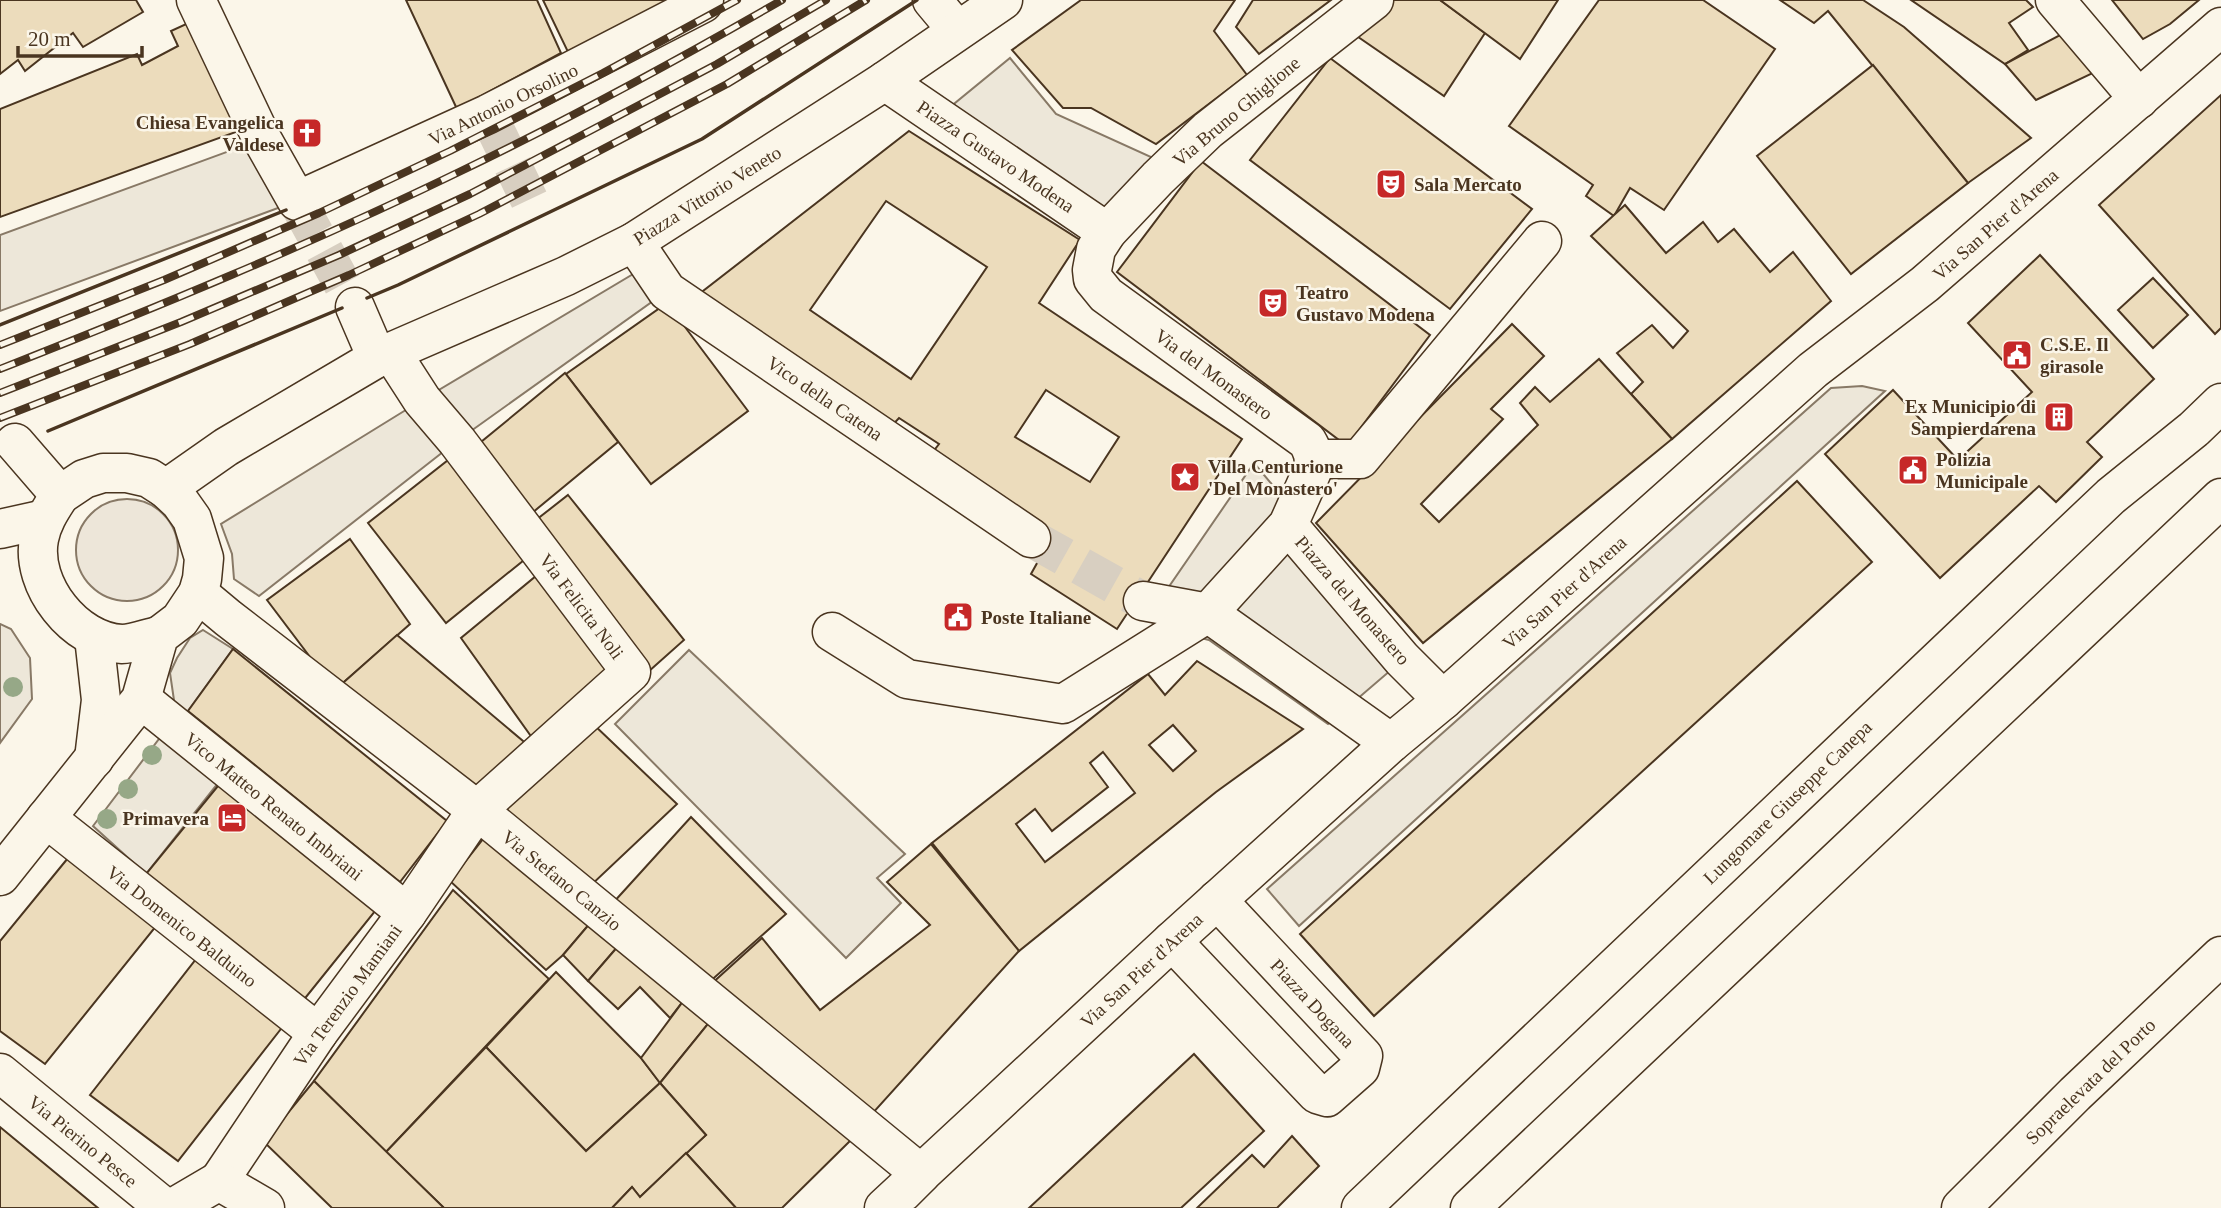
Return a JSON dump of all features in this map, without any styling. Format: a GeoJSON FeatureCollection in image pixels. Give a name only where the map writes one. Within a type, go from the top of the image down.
{"type":"FeatureCollection","features":[{"type":"Feature","properties":{"kind":"main road","name":"Via Antonio Orsolino"},"geometry":{"type":"LineString","coordinates":[[196,0],[262,139],[297,201],[488,114],[703,3],[704,0]]}},
{"type":"Feature","properties":{"kind":"main road"},"geometry":{"type":"LineString","coordinates":[[932,0],[957,30]]}},
{"type":"Feature","properties":{"kind":"main road","name":"Piazza Vittorio Veneto"},"geometry":{"type":"LineString","coordinates":[[166,489],[226,447],[384,355],[566,276],[634,242],[885,81],[1003,0]]}},
{"type":"Feature","properties":{"kind":"main road","name":"Via Bruno Ghiglione"},"geometry":{"type":"LineString","coordinates":[[1107,232],[1208,130],[1374,0]]}},
{"type":"Feature","properties":{"kind":"main road"},"geometry":{"type":"LineString","coordinates":[[2055,0],[2139,99]]}},
{"type":"Feature","properties":{"kind":"main road","name":"Via San Pier d'Arena"},"geometry":{"type":"LineString","coordinates":[[903,1208],[895,1200],[922,1174],[1171,941],[1391,743],[1443,700],[1813,370],[1925,284],[2221,27]]}},
{"type":"Feature","properties":{"kind":"main road","name":"Piazza Gustavo Modena"},"geometry":{"type":"LineString","coordinates":[[885,81],[1107,232]]}},
{"type":"Feature","properties":{"kind":"main road","name":"Via del Monastero"},"geometry":{"type":"LineString","coordinates":[[1107,232],[1092,261],[1093,279],[1098,288],[1307,441],[1315,459]]}},
{"type":"Feature","properties":{"kind":"main road"},"geometry":{"type":"LineString","coordinates":[[1288,525],[1315,459],[1360,459],[1542,241]]}},
{"type":"Feature","properties":{"kind":"main road","name":"Vico della Catena"},"geometry":{"type":"LineString","coordinates":[[634,242],[667,291],[1031,538]]}},
{"type":"Feature","properties":{"kind":"main road"},"geometry":{"type":"LineString","coordinates":[[355,307],[384,355]]}},
{"type":"Feature","properties":{"kind":"main road","name":"Via Felicita Noli"},"geometry":{"type":"LineString","coordinates":[[384,355],[457,441],[631,672],[477,810]]}},
{"type":"Feature","properties":{"kind":"main road","name":"Lungomare Giuseppe Canepa"},"geometry":{"type":"LineString","coordinates":[[1361,1208],[2111,496],[2194,429],[2221,403]]}},
{"type":"Feature","properties":{"kind":"main road"},"geometry":{"type":"LineString","coordinates":[[15,443],[53,507]]}},
{"type":"Feature","properties":{"kind":"main road"},"geometry":{"type":"LineString","coordinates":[[0,529],[53,507],[84,479],[103,473],[127,473],[149,478],[180,502],[200,537],[204,558],[198,593],[180,620],[159,636],[122,644],[94,637],[69,620],[52,597],[42,574],[38,551],[39,540],[53,507]]}},
{"type":"Feature","properties":{"kind":"main road"},"geometry":{"type":"LineString","coordinates":[[1471,1208],[2221,498]]}},
{"type":"Feature","properties":{"kind":"main road","name":"Piazza del Monastero"},"geometry":{"type":"LineString","coordinates":[[832,632],[907,679],[1063,704],[1208,613],[1288,525],[1402,659],[1443,700]]}},
{"type":"Feature","properties":{"kind":"main road","name":"Via Stefano Canzio"},"geometry":{"type":"LineString","coordinates":[[198,593],[477,810],[922,1174]]}},
{"type":"Feature","properties":{"kind":"main road"},"geometry":{"type":"LineString","coordinates":[[1143,601],[1208,613],[1391,743]]}},
{"type":"Feature","properties":{"kind":"main road"},"geometry":{"type":"LineString","coordinates":[[0,876],[141,699],[159,636]]}},
{"type":"Feature","properties":{"kind":"main road"},"geometry":{"type":"LineString","coordinates":[[94,637],[102,700],[94,759]]}},
{"type":"Feature","properties":{"kind":"main road","name":"Vico Matteo Renato Imbriani"},"geometry":{"type":"LineString","coordinates":[[141,699],[407,913]]}},
{"type":"Feature","properties":{"kind":"main road","name":"Via Terenzio Mamiani"},"geometry":{"type":"LineString","coordinates":[[173,1208],[219,1181],[318,1033],[407,913],[477,810]]}},
{"type":"Feature","properties":{"kind":"main road","name":"Via Domenico Balduino"},"geometry":{"type":"LineString","coordinates":[[46,818],[318,1033]]}},
{"type":"Feature","properties":{"kind":"main road","name":"Piazza Dogana"},"geometry":{"type":"LineString","coordinates":[[1171,941],[1317,1094],[1327,1097],[1360,1068],[1363,1056],[1217,900]]}},
{"type":"Feature","properties":{"kind":"main road","name":"Sopraelevata del Porto"},"geometry":{"type":"LineString","coordinates":[[1961,1208],[2075,1094],[2221,956]]}},
{"type":"Feature","properties":{"kind":"main road","name":"Via Pierino Pesce"},"geometry":{"type":"LineString","coordinates":[[0,1073],[165,1208]]}},
{"type":"Feature","properties":{"kind":"main road","name":"Via San Pier d'Arena"},"geometry":{"type":"LineString","coordinates":[[884,1208],[922,1174]]}},
{"type":"Feature","properties":{"kind":"main road"},"geometry":{"type":"LineString","coordinates":[[219,1181],[265,1208]]}},
{"type":"Feature","properties":{"kind":"shaded area"},"geometry":{"type":"Polygon","coordinates":[[[1010,58],[1056,114],[1162,162],[1096,224],[938,117],[1010,58]]]}},
{"type":"Feature","properties":{"kind":"shaded area"},"geometry":{"type":"Polygon","coordinates":[[[262,139],[297,201],[0,311],[0,235],[262,139]]]}},
{"type":"Feature","properties":{"kind":"shaded area"},"geometry":{"type":"Polygon","coordinates":[[[645,267],[667,291],[457,441],[259,596],[234,579],[232,554],[221,524],[645,267]]]}},
{"type":"Feature","properties":{"kind":"shaded area"},"geometry":{"type":"Polygon","coordinates":[[[1862,386],[1885,391],[1299,926],[1267,889],[1831,388],[1862,386]]]}},
{"type":"Feature","properties":{"kind":"shaded area"},"geometry":{"type":"Polygon","coordinates":[[[1254,463],[1412,652],[1328,724],[1209,640],[1146,620],[1254,463]]]}},
{"type":"Feature","properties":{"kind":"shaded area"},"geometry":{"type":"Polygon","coordinates":[[[127,499],[147,503],[163,514],[174,530],[178,550],[174,570],[163,586],[147,597],[127,601],[107,597],[91,586],[80,570],[76,550],[80,530],[91,514],[107,503],[127,499]]]}},
{"type":"Feature","properties":{"kind":"shaded area"},"geometry":{"type":"Polygon","coordinates":[[[0,624],[11,629],[30,658],[32,699],[0,743],[0,624]]]}},
{"type":"Feature","properties":{"kind":"shaded area"},"geometry":{"type":"Polygon","coordinates":[[[203,630],[233,649],[188,711],[241,754],[146,874],[93,826],[171,723],[175,707],[170,673],[190,638],[203,630]]]}},
{"type":"Feature","properties":{"kind":"shaded area"},"geometry":{"type":"Polygon","coordinates":[[[689,650],[905,854],[877,878],[901,903],[846,958],[615,724],[689,650]]]}},
{"type":"Feature","properties":{"kind":"building"},"geometry":{"type":"Polygon","coordinates":[[[0,0],[136,0],[143,12],[83,47],[73,33],[25,71],[18,60],[0,74],[0,0]]]}},
{"type":"Feature","properties":{"kind":"building"},"geometry":{"type":"Polygon","coordinates":[[[406,0],[537,0],[561,53],[457,109],[406,0]]]}},
{"type":"Feature","properties":{"kind":"building"},"geometry":{"type":"Polygon","coordinates":[[[543,0],[668,0],[568,52],[543,0]]]}},
{"type":"Feature","properties":{"kind":"building"},"geometry":{"type":"Polygon","coordinates":[[[1081,0],[1235,0],[1214,31],[1247,75],[1156,144],[1091,108],[1063,108],[1012,50],[1081,0]]]}},
{"type":"Feature","properties":{"kind":"building"},"geometry":{"type":"Polygon","coordinates":[[[1253,0],[1331,0],[1259,54],[1236,27],[1253,0]]]}},
{"type":"Feature","properties":{"kind":"building"},"geometry":{"type":"Polygon","coordinates":[[[1387,0],[1440,0],[1485,33],[1444,96],[1348,30],[1387,0]]]}},
{"type":"Feature","properties":{"kind":"building"},"geometry":{"type":"Polygon","coordinates":[[[1440,0],[1558,0],[1520,59],[1440,0]]]}},
{"type":"Feature","properties":{"kind":"building"},"geometry":{"type":"Polygon","coordinates":[[[1599,0],[1703,0],[1775,49],[1664,210],[1630,188],[1614,216],[1586,196],[1593,185],[1509,126],[1599,0]]]}},
{"type":"Feature","properties":{"kind":"building"},"geometry":{"type":"Polygon","coordinates":[[[1780,0],[1863,0],[1904,27],[2031,138],[1968,183],[1828,11],[1814,23],[1780,0]]]}},
{"type":"Feature","properties":{"kind":"building"},"geometry":{"type":"Polygon","coordinates":[[[1911,0],[2026,0],[2033,7],[2009,23],[2028,50],[2005,64],[1911,0]]]}},
{"type":"Feature","properties":{"kind":"building"},"geometry":{"type":"Polygon","coordinates":[[[2112,0],[2199,0],[2170,24],[2143,39],[2112,0]]]}},
{"type":"Feature","properties":{"kind":"building"},"geometry":{"type":"Polygon","coordinates":[[[197,19],[247,128],[0,217],[0,109],[137,54],[142,65],[178,46],[171,31],[197,19]]]}},
{"type":"Feature","properties":{"kind":"building"},"geometry":{"type":"Polygon","coordinates":[[[2062,34],[2093,73],[2036,100],[2005,64],[2062,34]]]}},
{"type":"Feature","properties":{"kind":"building","name":"Sala Mercato"},"geometry":{"type":"Polygon","coordinates":[[[1330,58],[1532,209],[1450,309],[1250,160],[1330,58]]]}},
{"type":"Feature","properties":{"kind":"building"},"geometry":{"type":"Polygon","coordinates":[[[1873,65],[1968,183],[1851,274],[1757,156],[1873,65]]]}},
{"type":"Feature","properties":{"kind":"building"},"geometry":{"type":"Polygon","coordinates":[[[2221,95],[2221,328],[2215,334],[2099,205],[2221,95]]]}},
{"type":"Feature","properties":{"kind":"building"},"geometry":{"type":"Polygon","coordinates":[[[909,131],[1080,240],[1039,303],[1242,439],[1117,629],[1031,574],[1051,538],[929,457],[939,444],[899,418],[887,431],[694,298],[909,131]],[[886,201],[810,310],[911,379],[987,267],[886,201]],[[1046,390],[1015,437],[1090,482],[1119,437],[1046,390]]]}},
{"type":"Feature","properties":{"kind":"building","name":"Teatro Gustavo Modena"},"geometry":{"type":"Polygon","coordinates":[[[1201,161],[1430,335],[1347,446],[1117,272],[1201,161]]]}},
{"type":"Feature","properties":{"kind":"building"},"geometry":{"type":"Polygon","coordinates":[[[1625,205],[1666,253],[1703,222],[1718,242],[1734,229],[1770,272],[1793,252],[1831,301],[1672,439],[1631,394],[1643,382],[1617,353],[1652,325],[1673,348],[1688,331],[1591,236],[1625,205]]]}},
{"type":"Feature","properties":{"kind":"building","name":"Ex Municipio di Sampierdarena"},"geometry":{"type":"Polygon","coordinates":[[[2040,255],[2154,379],[2087,442],[2102,457],[2056,502],[2039,486],[1940,578],[1825,454],[1893,390],[1958,460],[2032,392],[1968,323],[2040,255]]]}},
{"type":"Feature","properties":{"kind":"building"},"geometry":{"type":"Polygon","coordinates":[[[2153,278],[2188,315],[2153,348],[2118,310],[2153,278]]]}},
{"type":"Feature","properties":{"kind":"building"},"geometry":{"type":"Polygon","coordinates":[[[667,303],[748,411],[651,484],[566,374],[667,303]]]}},
{"type":"Feature","properties":{"kind":"building"},"geometry":{"type":"Polygon","coordinates":[[[1512,324],[1544,356],[1491,409],[1503,419],[1421,504],[1439,522],[1538,425],[1520,403],[1535,387],[1550,402],[1599,359],[1672,439],[1423,643],[1316,523],[1512,324]]]}},
{"type":"Feature","properties":{"kind":"building"},"geometry":{"type":"Polygon","coordinates":[[[565,373],[618,442],[532,513],[481,442],[565,373]]]}},
{"type":"Feature","properties":{"kind":"building"},"geometry":{"type":"Polygon","coordinates":[[[452,457],[529,556],[446,623],[368,523],[452,457]]]}},
{"type":"Feature","properties":{"kind":"building"},"geometry":{"type":"Polygon","coordinates":[[[1797,481],[1872,562],[1374,1016],[1300,934],[1797,481]]]}},
{"type":"Feature","properties":{"kind":"building"},"geometry":{"type":"Polygon","coordinates":[[[568,495],[684,640],[648,672],[536,520],[568,495]]]}},
{"type":"Feature","properties":{"kind":"building"},"geometry":{"type":"Polygon","coordinates":[[[350,539],[410,624],[335,690],[267,600],[350,539]]]}},
{"type":"Feature","properties":{"kind":"building"},"geometry":{"type":"Polygon","coordinates":[[[542,571],[613,667],[533,739],[461,638],[542,571]]]}},
{"type":"Feature","properties":{"kind":"building"},"geometry":{"type":"Polygon","coordinates":[[[397,635],[529,746],[473,793],[335,690],[397,635]]]}},
{"type":"Feature","properties":{"kind":"building"},"geometry":{"type":"Polygon","coordinates":[[[233,649],[447,821],[400,882],[188,711],[233,649]]]}},
{"type":"Feature","properties":{"kind":"building"},"geometry":{"type":"Polygon","coordinates":[[[1197,661],[1303,729],[1216,792],[1019,951],[932,843],[1148,674],[1165,695],[1197,661]],[[1173,725],[1149,745],[1173,771],[1196,751],[1173,725]],[[1103,752],[1090,763],[1108,787],[1052,831],[1035,809],[1016,824],[1045,862],[1135,793],[1103,752]]]}},
{"type":"Feature","properties":{"kind":"building"},"geometry":{"type":"Polygon","coordinates":[[[592,723],[677,804],[587,889],[496,809],[592,723]]]}},
{"type":"Feature","properties":{"kind":"building"},"geometry":{"type":"Polygon","coordinates":[[[222,781],[380,905],[302,1002],[146,874],[222,781]]]}},
{"type":"Feature","properties":{"kind":"building"},"geometry":{"type":"Polygon","coordinates":[[[691,817],[786,914],[706,985],[612,904],[691,817]]]}},
{"type":"Feature","properties":{"kind":"building"},"geometry":{"type":"Polygon","coordinates":[[[491,829],[597,915],[563,955],[546,970],[450,881],[491,829]]]}},
{"type":"Feature","properties":{"kind":"building"},"geometry":{"type":"Polygon","coordinates":[[[931,844],[1019,951],[872,1114],[709,986],[762,938],[820,1010],[930,925],[887,882],[931,844]]]}},
{"type":"Feature","properties":{"kind":"building"},"geometry":{"type":"Polygon","coordinates":[[[68,858],[157,925],[45,1064],[0,1031],[0,941],[68,858]]]}},
{"type":"Feature","properties":{"kind":"building"},"geometry":{"type":"Polygon","coordinates":[[[453,890],[549,979],[386,1152],[314,1081],[453,890]]]}},
{"type":"Feature","properties":{"kind":"building"},"geometry":{"type":"Polygon","coordinates":[[[597,915],[626,937],[588,981],[563,955],[597,915]]]}},
{"type":"Feature","properties":{"kind":"building"},"geometry":{"type":"Polygon","coordinates":[[[626,937],[690,992],[670,1018],[640,987],[618,1009],[588,981],[626,937]]]}},
{"type":"Feature","properties":{"kind":"building"},"geometry":{"type":"Polygon","coordinates":[[[200,954],[284,1025],[178,1161],[90,1095],[200,954]]]}},
{"type":"Feature","properties":{"kind":"building"},"geometry":{"type":"Polygon","coordinates":[[[556,972],[641,1058],[660,1083],[586,1151],[486,1047],[556,972]]]}},
{"type":"Feature","properties":{"kind":"building"},"geometry":{"type":"Polygon","coordinates":[[[690,992],[716,1014],[660,1083],[641,1058],[690,992]]]}},
{"type":"Feature","properties":{"kind":"building"},"geometry":{"type":"Polygon","coordinates":[[[716,1014],[855,1136],[782,1208],[736,1208],[686,1153],[706,1135],[660,1083],[716,1014]]]}},
{"type":"Feature","properties":{"kind":"building"},"geometry":{"type":"Polygon","coordinates":[[[486,1047],[586,1151],[660,1083],[706,1135],[640,1197],[632,1187],[612,1208],[444,1208],[386,1152],[486,1047]]]}},
{"type":"Feature","properties":{"kind":"building"},"geometry":{"type":"Polygon","coordinates":[[[1194,1054],[1264,1131],[1181,1208],[1029,1208],[1194,1054]]]}},
{"type":"Feature","properties":{"kind":"building"},"geometry":{"type":"Polygon","coordinates":[[[314,1081],[444,1208],[332,1208],[264,1142],[314,1081]]]}},
{"type":"Feature","properties":{"kind":"building"},"geometry":{"type":"Polygon","coordinates":[[[0,1127],[98,1208],[0,1208],[0,1127]]]}},
{"type":"Feature","properties":{"kind":"building"},"geometry":{"type":"Polygon","coordinates":[[[1292,1136],[1319,1166],[1277,1208],[1197,1208],[1252,1155],[1264,1167],[1292,1136]]]}},
{"type":"Feature","properties":{"kind":"building"},"geometry":{"type":"Polygon","coordinates":[[[686,1153],[736,1208],[612,1208],[632,1187],[640,1197],[686,1153]]]}},
{"type":"Feature","properties":{"kind":"tunnel"},"geometry":{"type":"LineString","coordinates":[[488,114],[538,218]]}},
{"type":"Feature","properties":{"kind":"tunnel"},"geometry":{"type":"LineString","coordinates":[[297,201],[355,307]]}},
{"type":"Feature","properties":{"kind":"tunnel"},"geometry":{"type":"LineString","coordinates":[[1031,538],[1143,601]]}},
{"type":"Feature","properties":{"kind":"railway"},"geometry":{"type":"LineString","coordinates":[[0,345],[164,280],[319,213],[450,151],[603,73],[737,0]]}},
{"type":"Feature","properties":{"kind":"railway"},"geometry":{"type":"LineString","coordinates":[[0,369],[231,275],[403,199],[582,110],[782,0]]}},
{"type":"Feature","properties":{"kind":"railway"},"geometry":{"type":"LineString","coordinates":[[0,393],[181,322],[339,255],[470,194],[717,64],[826,0]]}},
{"type":"Feature","properties":{"kind":"railway"},"geometry":{"type":"LineString","coordinates":[[0,418],[190,344],[349,275],[479,214],[727,84],[866,0]]}},
{"type":"Feature","properties":{"kind":"wall"},"geometry":{"type":"LineString","coordinates":[[367,298],[702,139],[917,0]]}},
{"type":"Feature","properties":{"kind":"wall"},"geometry":{"type":"LineString","coordinates":[[0,325],[286,210]]}},
{"type":"Feature","properties":{"kind":"wall"},"geometry":{"type":"LineString","coordinates":[[48,431],[342,308]]}},
{"type":"Feature","properties":{"kind":"place","name":"Chiesa Evangelica Valdese"},"geometry":{"type":"Point","coordinates":[307,133]}},
{"type":"Feature","properties":{"kind":"place","name":"Sala Mercato"},"geometry":{"type":"Point","coordinates":[1391,184]}},
{"type":"Feature","properties":{"kind":"place","name":"Teatro Gustavo Modena"},"geometry":{"type":"Point","coordinates":[1273,303]}},
{"type":"Feature","properties":{"kind":"place","name":"C.S.E. Il girasole"},"geometry":{"type":"Point","coordinates":[2017,355]}},
{"type":"Feature","properties":{"kind":"place","name":"Ex Municipio di Sampierdarena"},"geometry":{"type":"Point","coordinates":[2059,417]}},
{"type":"Feature","properties":{"kind":"place","name":"Polizia Municipale"},"geometry":{"type":"Point","coordinates":[1913,470]}},
{"type":"Feature","properties":{"kind":"place","name":"Villa Centurione 'Del Monastero'"},"geometry":{"type":"Point","coordinates":[1185,477]}},
{"type":"Feature","properties":{"kind":"place","name":"Poste Italiane"},"geometry":{"type":"Point","coordinates":[958,617]}},
{"type":"Feature","properties":{"kind":"place","name":"Primavera"},"geometry":{"type":"Point","coordinates":[232,818]}}]}
